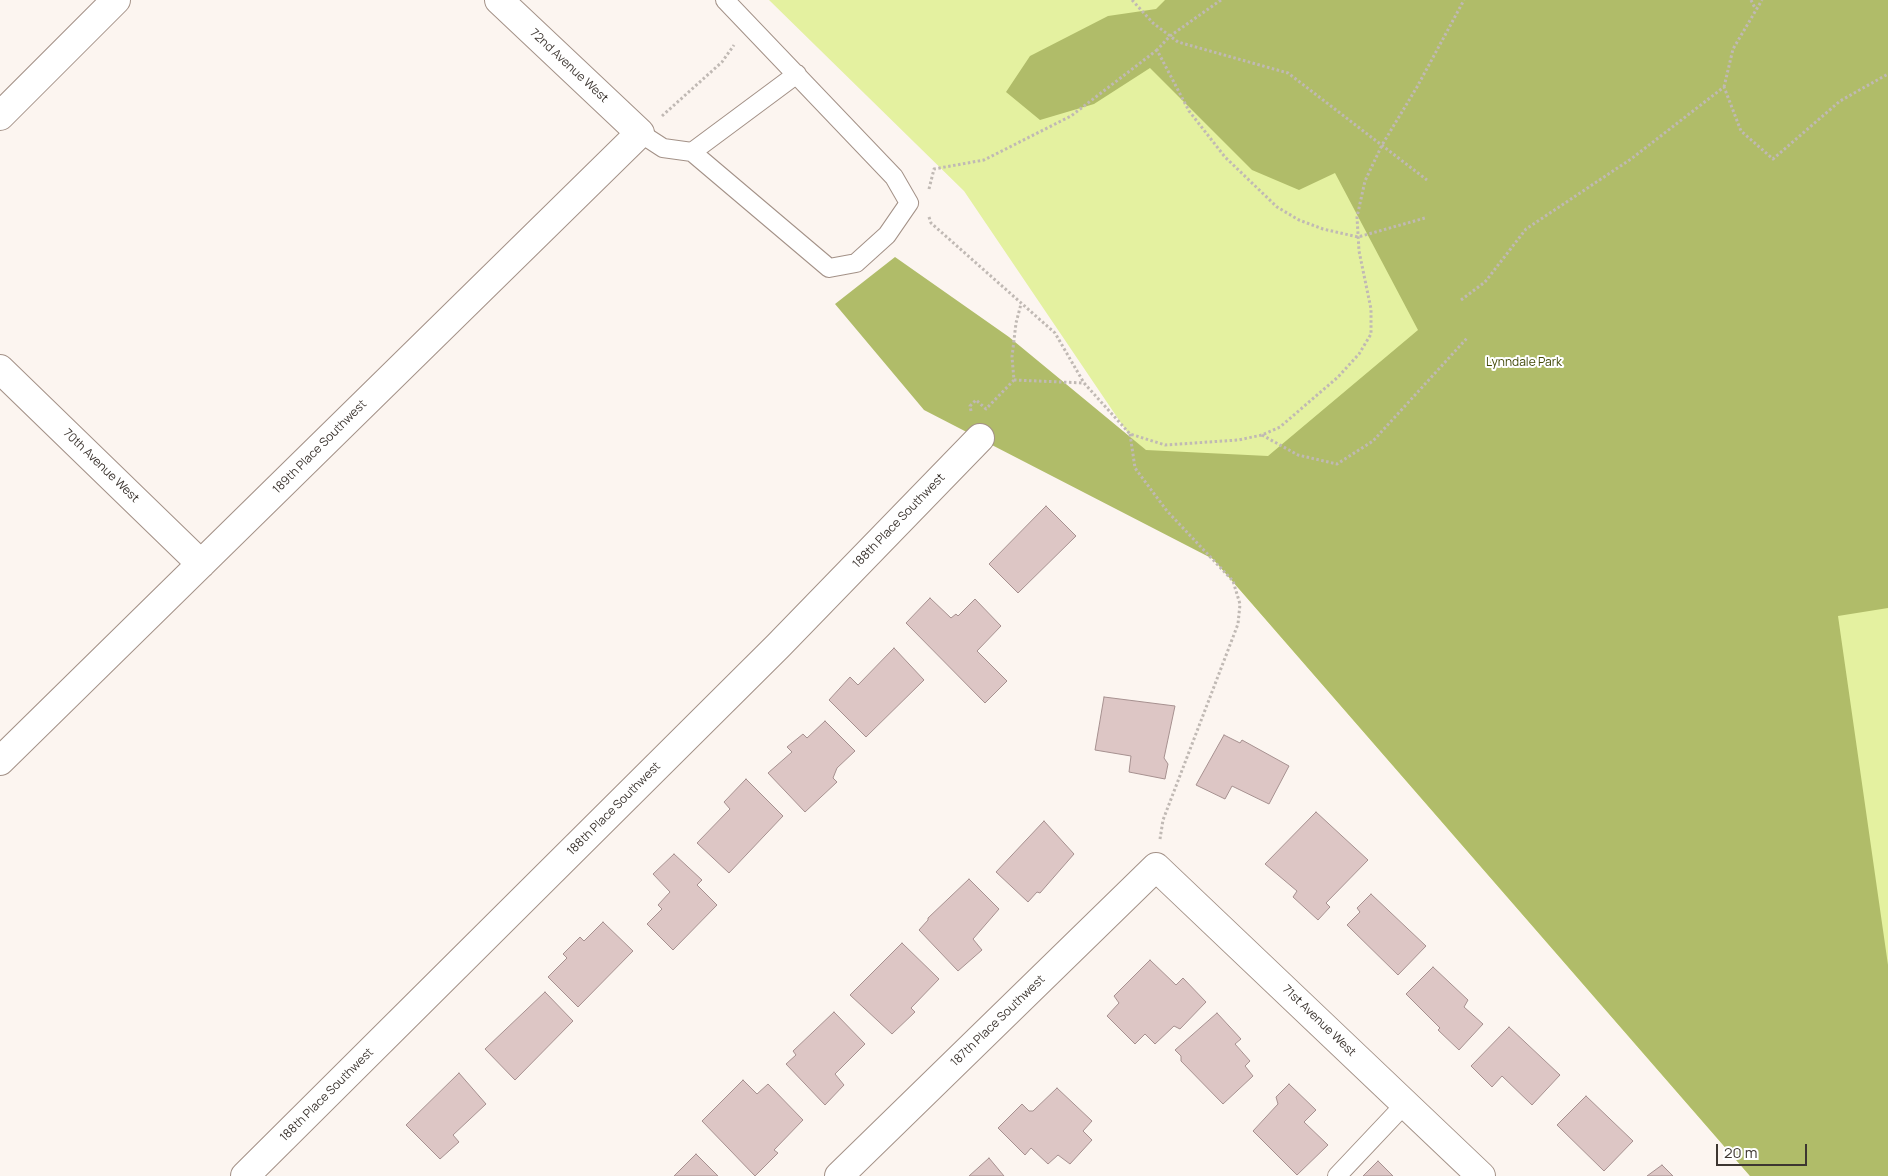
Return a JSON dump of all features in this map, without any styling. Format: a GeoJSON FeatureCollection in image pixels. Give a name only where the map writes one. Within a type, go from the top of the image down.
{"type":"FeatureCollection","features":[{"type":"Feature","properties":{"kind":"street"},"geometry":{"type":"LineString","coordinates":[[0,116],[116,0]]}},
{"type":"Feature","properties":{"kind":"street","name":"72nd Avenue West"},"geometry":{"type":"LineString","coordinates":[[499,0],[640,133]]}},
{"type":"Feature","properties":{"kind":"street","name":"189th Place Southwest"},"geometry":{"type":"LineString","coordinates":[[0,761],[640,133]]}},
{"type":"Feature","properties":{"kind":"street","name":"70th Avenue West"},"geometry":{"type":"LineString","coordinates":[[0,368],[201,564]]}},
{"type":"Feature","properties":{"kind":"street","name":"188th Place Southwest"},"geometry":{"type":"LineString","coordinates":[[245,1176],[778,646],[980,438]]}},
{"type":"Feature","properties":{"kind":"street","name":"71st Avenue West"},"geometry":{"type":"LineString","coordinates":[[1156,867],[1481,1176]]}},
{"type":"Feature","properties":{"kind":"street","name":"187th Place Southwest"},"geometry":{"type":"LineString","coordinates":[[839,1176],[1156,867]]}},
{"type":"Feature","properties":{"kind":"lane"},"geometry":{"type":"LineString","coordinates":[[640,133],[663,148],[692,152],[829,268],[856,263],[887,235],[917,203],[798,74],[748,26],[725,0]]}},
{"type":"Feature","properties":{"kind":"lane"},"geometry":{"type":"LineString","coordinates":[[692,152],[798,74]]}},
{"type":"Feature","properties":{"kind":"lane"},"geometry":{"type":"LineString","coordinates":[[1337,1176],[1406,1104]]}},
{"type":"Feature","properties":{"kind":"path"},"geometry":{"type":"LineString","coordinates":[[1132,0],[1153,22],[1178,42],[1288,73],[1427,180]]}},
{"type":"Feature","properties":{"kind":"path"},"geometry":{"type":"LineString","coordinates":[[1221,0],[1170,36],[1157,50],[1071,116],[984,160],[934,169],[917,203],[931,223],[1055,333],[1084,383],[1130,434],[1165,445],[1238,440],[1262,435],[1280,427],[1338,377],[1359,354],[1371,334],[1371,309],[1358,237],[1357,217],[1365,181],[1382,145],[1464,0]]}},
{"type":"Feature","properties":{"kind":"path"},"geometry":{"type":"LineString","coordinates":[[1751,0],[1755,8]]}},
{"type":"Feature","properties":{"kind":"path"},"geometry":{"type":"LineString","coordinates":[[1762,0],[1755,8],[1733,49],[1724,87],[1741,131],[1774,159],[1840,101],[1888,74]]}},
{"type":"Feature","properties":{"kind":"path"},"geometry":{"type":"LineString","coordinates":[[640,133],[660,118],[722,62],[748,26]]}},
{"type":"Feature","properties":{"kind":"path"},"geometry":{"type":"LineString","coordinates":[[1157,50],[1195,119],[1225,157],[1276,207],[1307,223],[1358,237],[1425,218]]}},
{"type":"Feature","properties":{"kind":"path"},"geometry":{"type":"LineString","coordinates":[[1461,300],[1485,282],[1526,229],[1631,159],[1724,87]]}},
{"type":"Feature","properties":{"kind":"path"},"geometry":{"type":"LineString","coordinates":[[1014,380],[1012,357],[1016,323],[1021,304]]}},
{"type":"Feature","properties":{"kind":"path"},"geometry":{"type":"LineString","coordinates":[[1262,435],[1298,455],[1337,464],[1373,441],[1468,337]]}},
{"type":"Feature","properties":{"kind":"path"},"geometry":{"type":"LineString","coordinates":[[986,409],[1014,380],[1084,383]]}},
{"type":"Feature","properties":{"kind":"path"},"geometry":{"type":"LineString","coordinates":[[1130,434],[1135,468],[1167,511],[1234,580],[1240,604],[1238,624],[1163,820],[1156,867]]}},
{"type":"Feature","properties":{"kind":"green space","name":"Lynndale Park"},"geometry":{"type":"Polygon","coordinates":[[[769,0],[1888,0],[1888,1176],[1750,1176],[1213,559],[964,191],[769,0]]]}},
{"type":"Feature","properties":{"kind":"green space","name":"Lynndale Park"},"geometry":{"type":"Polygon","coordinates":[[[1165,0],[1888,0],[1888,608],[1838,616],[1888,965],[1888,1176],[1750,1176],[1213,559],[924,410],[835,304],[895,257],[1009,337],[1146,450],[1268,456],[1418,330],[1335,173],[1299,190],[1252,170],[1150,68],[1094,104],[1040,120],[1006,92],[1030,56],[1108,16],[1156,9],[1165,0]]]}},
{"type":"Feature","properties":{"kind":"building"},"geometry":{"type":"Polygon","coordinates":[[[1046,506],[1076,536],[1018,593],[989,564],[1046,506]]]}},
{"type":"Feature","properties":{"kind":"building"},"geometry":{"type":"Polygon","coordinates":[[[930,598],[951,618],[956,614],[958,616],[975,599],[1001,626],[977,651],[1007,681],[985,703],[906,623],[930,598]]]}},
{"type":"Feature","properties":{"kind":"building"},"geometry":{"type":"Polygon","coordinates":[[[894,648],[924,680],[866,737],[829,700],[850,677],[858,685],[894,648]]]}},
{"type":"Feature","properties":{"kind":"building"},"geometry":{"type":"Polygon","coordinates":[[[1104,697],[1175,706],[1164,758],[1168,764],[1165,779],[1129,772],[1131,756],[1095,750],[1104,697]]]}},
{"type":"Feature","properties":{"kind":"building"},"geometry":{"type":"Polygon","coordinates":[[[825,721],[855,751],[837,768],[833,778],[837,782],[805,812],[768,773],[792,752],[787,747],[803,734],[807,738],[825,721]]]}},
{"type":"Feature","properties":{"kind":"building"},"geometry":{"type":"Polygon","coordinates":[[[1224,735],[1240,743],[1242,740],[1289,766],[1269,804],[1232,786],[1225,799],[1196,785],[1224,735]]]}},
{"type":"Feature","properties":{"kind":"building"},"geometry":{"type":"Polygon","coordinates":[[[746,779],[783,816],[729,873],[697,843],[730,809],[724,802],[746,779]]]}},
{"type":"Feature","properties":{"kind":"building"},"geometry":{"type":"Polygon","coordinates":[[[1316,812],[1368,860],[1326,903],[1330,907],[1318,920],[1293,897],[1297,891],[1265,864],[1316,812]]]}},
{"type":"Feature","properties":{"kind":"building"},"geometry":{"type":"Polygon","coordinates":[[[1044,821],[1074,854],[1040,893],[1037,892],[1028,902],[996,872],[1044,821]]]}},
{"type":"Feature","properties":{"kind":"building"},"geometry":{"type":"Polygon","coordinates":[[[674,854],[702,880],[697,885],[717,905],[673,950],[647,924],[662,909],[658,905],[670,892],[653,874],[674,854]]]}},
{"type":"Feature","properties":{"kind":"building"},"geometry":{"type":"Polygon","coordinates":[[[969,879],[999,909],[973,939],[982,950],[958,971],[919,930],[928,918],[969,879]]]}},
{"type":"Feature","properties":{"kind":"building"},"geometry":{"type":"Polygon","coordinates":[[[1371,894],[1426,946],[1398,975],[1347,925],[1360,912],[1357,908],[1371,894]]]}},
{"type":"Feature","properties":{"kind":"building"},"geometry":{"type":"Polygon","coordinates":[[[603,922],[633,951],[578,1007],[548,977],[567,958],[563,954],[580,937],[584,941],[603,922]]]}},
{"type":"Feature","properties":{"kind":"building"},"geometry":{"type":"Polygon","coordinates":[[[902,943],[939,979],[911,1008],[915,1012],[892,1034],[850,995],[902,943]]]}},
{"type":"Feature","properties":{"kind":"building"},"geometry":{"type":"Polygon","coordinates":[[[1150,960],[1176,985],[1183,978],[1206,1002],[1180,1029],[1174,1026],[1155,1044],[1145,1034],[1135,1044],[1107,1016],[1119,1003],[1114,996],[1150,960]]]}},
{"type":"Feature","properties":{"kind":"building"},"geometry":{"type":"Polygon","coordinates":[[[1433,967],[1468,1000],[1464,1007],[1483,1024],[1459,1050],[1438,1030],[1440,1028],[1406,994],[1433,967]]]}},
{"type":"Feature","properties":{"kind":"building"},"geometry":{"type":"Polygon","coordinates":[[[545,992],[573,1021],[515,1080],[485,1049],[545,992]]]}},
{"type":"Feature","properties":{"kind":"building"},"geometry":{"type":"Polygon","coordinates":[[[834,1012],[865,1044],[835,1074],[844,1085],[825,1105],[786,1064],[796,1055],[793,1051],[834,1012]]]}},
{"type":"Feature","properties":{"kind":"building"},"geometry":{"type":"Polygon","coordinates":[[[1217,1013],[1241,1039],[1235,1044],[1250,1061],[1245,1066],[1253,1076],[1223,1104],[1181,1061],[1181,1056],[1175,1050],[1217,1013]]]}},
{"type":"Feature","properties":{"kind":"building"},"geometry":{"type":"Polygon","coordinates":[[[1509,1027],[1560,1075],[1532,1105],[1502,1076],[1492,1087],[1471,1066],[1509,1027]]]}},
{"type":"Feature","properties":{"kind":"building"},"geometry":{"type":"Polygon","coordinates":[[[459,1073],[486,1104],[453,1135],[459,1142],[440,1159],[406,1125],[459,1073]]]}},
{"type":"Feature","properties":{"kind":"building"},"geometry":{"type":"Polygon","coordinates":[[[743,1080],[757,1094],[768,1084],[803,1120],[774,1150],[778,1153],[755,1176],[702,1121],[743,1080]]]}},
{"type":"Feature","properties":{"kind":"building"},"geometry":{"type":"Polygon","coordinates":[[[1289,1084],[1316,1110],[1304,1122],[1328,1145],[1297,1175],[1253,1131],[1278,1104],[1276,1097],[1289,1084]]]}},
{"type":"Feature","properties":{"kind":"building"},"geometry":{"type":"Polygon","coordinates":[[[1057,1088],[1092,1121],[1083,1131],[1092,1140],[1070,1164],[1058,1155],[1048,1164],[1031,1148],[1025,1155],[998,1128],[1022,1104],[1029,1111],[1033,1111],[1057,1088]]]}},
{"type":"Feature","properties":{"kind":"building"},"geometry":{"type":"Polygon","coordinates":[[[1586,1096],[1633,1141],[1604,1171],[1557,1125],[1586,1096]]]}},
{"type":"Feature","properties":{"kind":"building"},"geometry":{"type":"Polygon","coordinates":[[[696,1154],[718,1176],[674,1176],[696,1154]]]}},
{"type":"Feature","properties":{"kind":"building"},"geometry":{"type":"Polygon","coordinates":[[[989,1158],[1004,1176],[969,1176],[989,1158]]]}},
{"type":"Feature","properties":{"kind":"building"},"geometry":{"type":"Polygon","coordinates":[[[1378,1161],[1393,1176],[1363,1176],[1378,1161]]]}},
{"type":"Feature","properties":{"kind":"building"},"geometry":{"type":"Polygon","coordinates":[[[1662,1165],[1673,1176],[1647,1176],[1662,1165]]]}}]}
